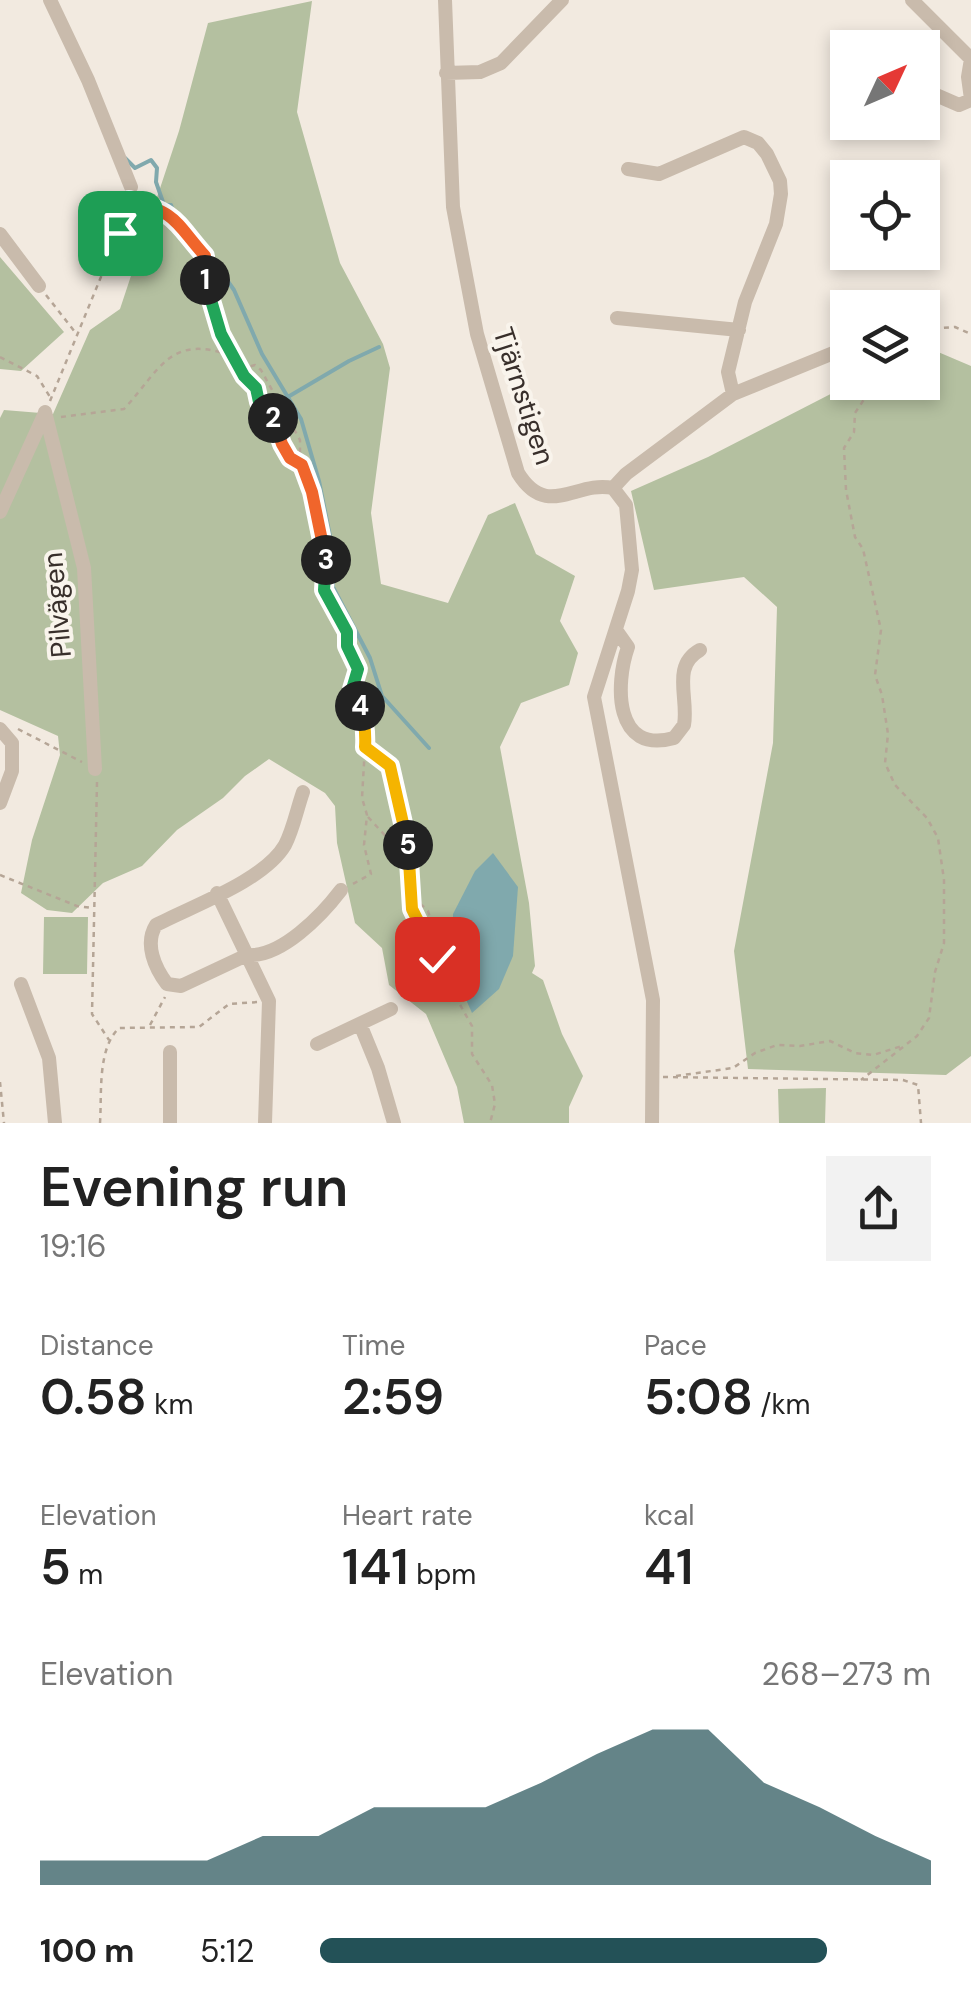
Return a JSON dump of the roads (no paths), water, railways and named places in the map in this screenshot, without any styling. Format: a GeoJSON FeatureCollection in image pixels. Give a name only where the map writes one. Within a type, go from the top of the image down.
{"type":"FeatureCollection","features":[{"type":"Feature","properties":{"kind":"street"},"geometry":{"type":"LineString","coordinates":[[50,0],[88,80],[130,194]]}},
{"type":"Feature","properties":{"kind":"street","name":"Tjärnstigen"},"geometry":{"type":"LineString","coordinates":[[446,0],[446,73],[456,224],[477,334],[518,472],[526,484],[543,496],[614,488]]}},
{"type":"Feature","properties":{"kind":"street"},"geometry":{"type":"LineString","coordinates":[[446,73],[480,72],[501,63],[562,0]]}},
{"type":"Feature","properties":{"kind":"street"},"geometry":{"type":"LineString","coordinates":[[912,0],[971,59],[971,99],[960,106],[940,96]]}},
{"type":"Feature","properties":{"kind":"street"},"geometry":{"type":"LineString","coordinates":[[628,169],[653,174],[666,172],[744,137],[758,142],[780,181],[780,209],[738,330],[728,372],[733,394]]}},
{"type":"Feature","properties":{"kind":"street"},"geometry":{"type":"LineString","coordinates":[[0,234],[39,286]]}},
{"type":"Feature","properties":{"kind":"street"},"geometry":{"type":"LineString","coordinates":[[616,318],[738,330]]}},
{"type":"Feature","properties":{"kind":"street"},"geometry":{"type":"LineString","coordinates":[[652,1123],[652,989],[594,697],[630,584],[632,555],[626,505],[614,488],[626,474],[733,394],[830,355]]}},
{"type":"Feature","properties":{"kind":"street","name":"Pilvägen"},"geometry":{"type":"LineString","coordinates":[[0,512],[48,410],[84,568],[95,769]]}},
{"type":"Feature","properties":{"kind":"street"},"geometry":{"type":"LineString","coordinates":[[616,630],[628,647],[618,689],[624,716],[636,730],[654,740],[674,738],[684,725],[683,668],[690,656],[700,650]]}},
{"type":"Feature","properties":{"kind":"street"},"geometry":{"type":"LineString","coordinates":[[0,803],[12,770],[8,728]]}},
{"type":"Feature","properties":{"kind":"street"},"geometry":{"type":"LineString","coordinates":[[303,792],[285,845],[253,876],[156,925],[151,932],[152,958],[167,984],[181,986],[292,939],[312,924],[342,889]]}},
{"type":"Feature","properties":{"kind":"street"},"geometry":{"type":"LineString","coordinates":[[217,893],[269,1001],[265,1123]]}},
{"type":"Feature","properties":{"kind":"street"},"geometry":{"type":"LineString","coordinates":[[21,984],[49,1058],[55,1123]]}},
{"type":"Feature","properties":{"kind":"street"},"geometry":{"type":"LineString","coordinates":[[318,1044],[391,1008]]}},
{"type":"Feature","properties":{"kind":"street"},"geometry":{"type":"LineString","coordinates":[[360,1024],[394,1123]]}},
{"type":"Feature","properties":{"kind":"street"},"geometry":{"type":"LineString","coordinates":[[170,1052],[170,1123]]}},
{"type":"Feature","properties":{"kind":"water"},"geometry":{"type":"Polygon","coordinates":[[[493,853],[518,887],[513,956],[499,989],[472,1013],[452,968],[453,914],[475,871],[493,853]]]}},
{"type":"Feature","properties":{"kind":"waterway"},"geometry":{"type":"LineString","coordinates":[[125,158],[135,168],[151,160],[157,168],[156,182],[164,205],[171,205],[175,217],[208,253],[234,290],[262,354],[301,419],[333,551],[333,587],[370,658],[382,696],[429,748]]}},
{"type":"Feature","properties":{"kind":"waterway"},"geometry":{"type":"LineString","coordinates":[[281,401],[379,347]]}}]}
